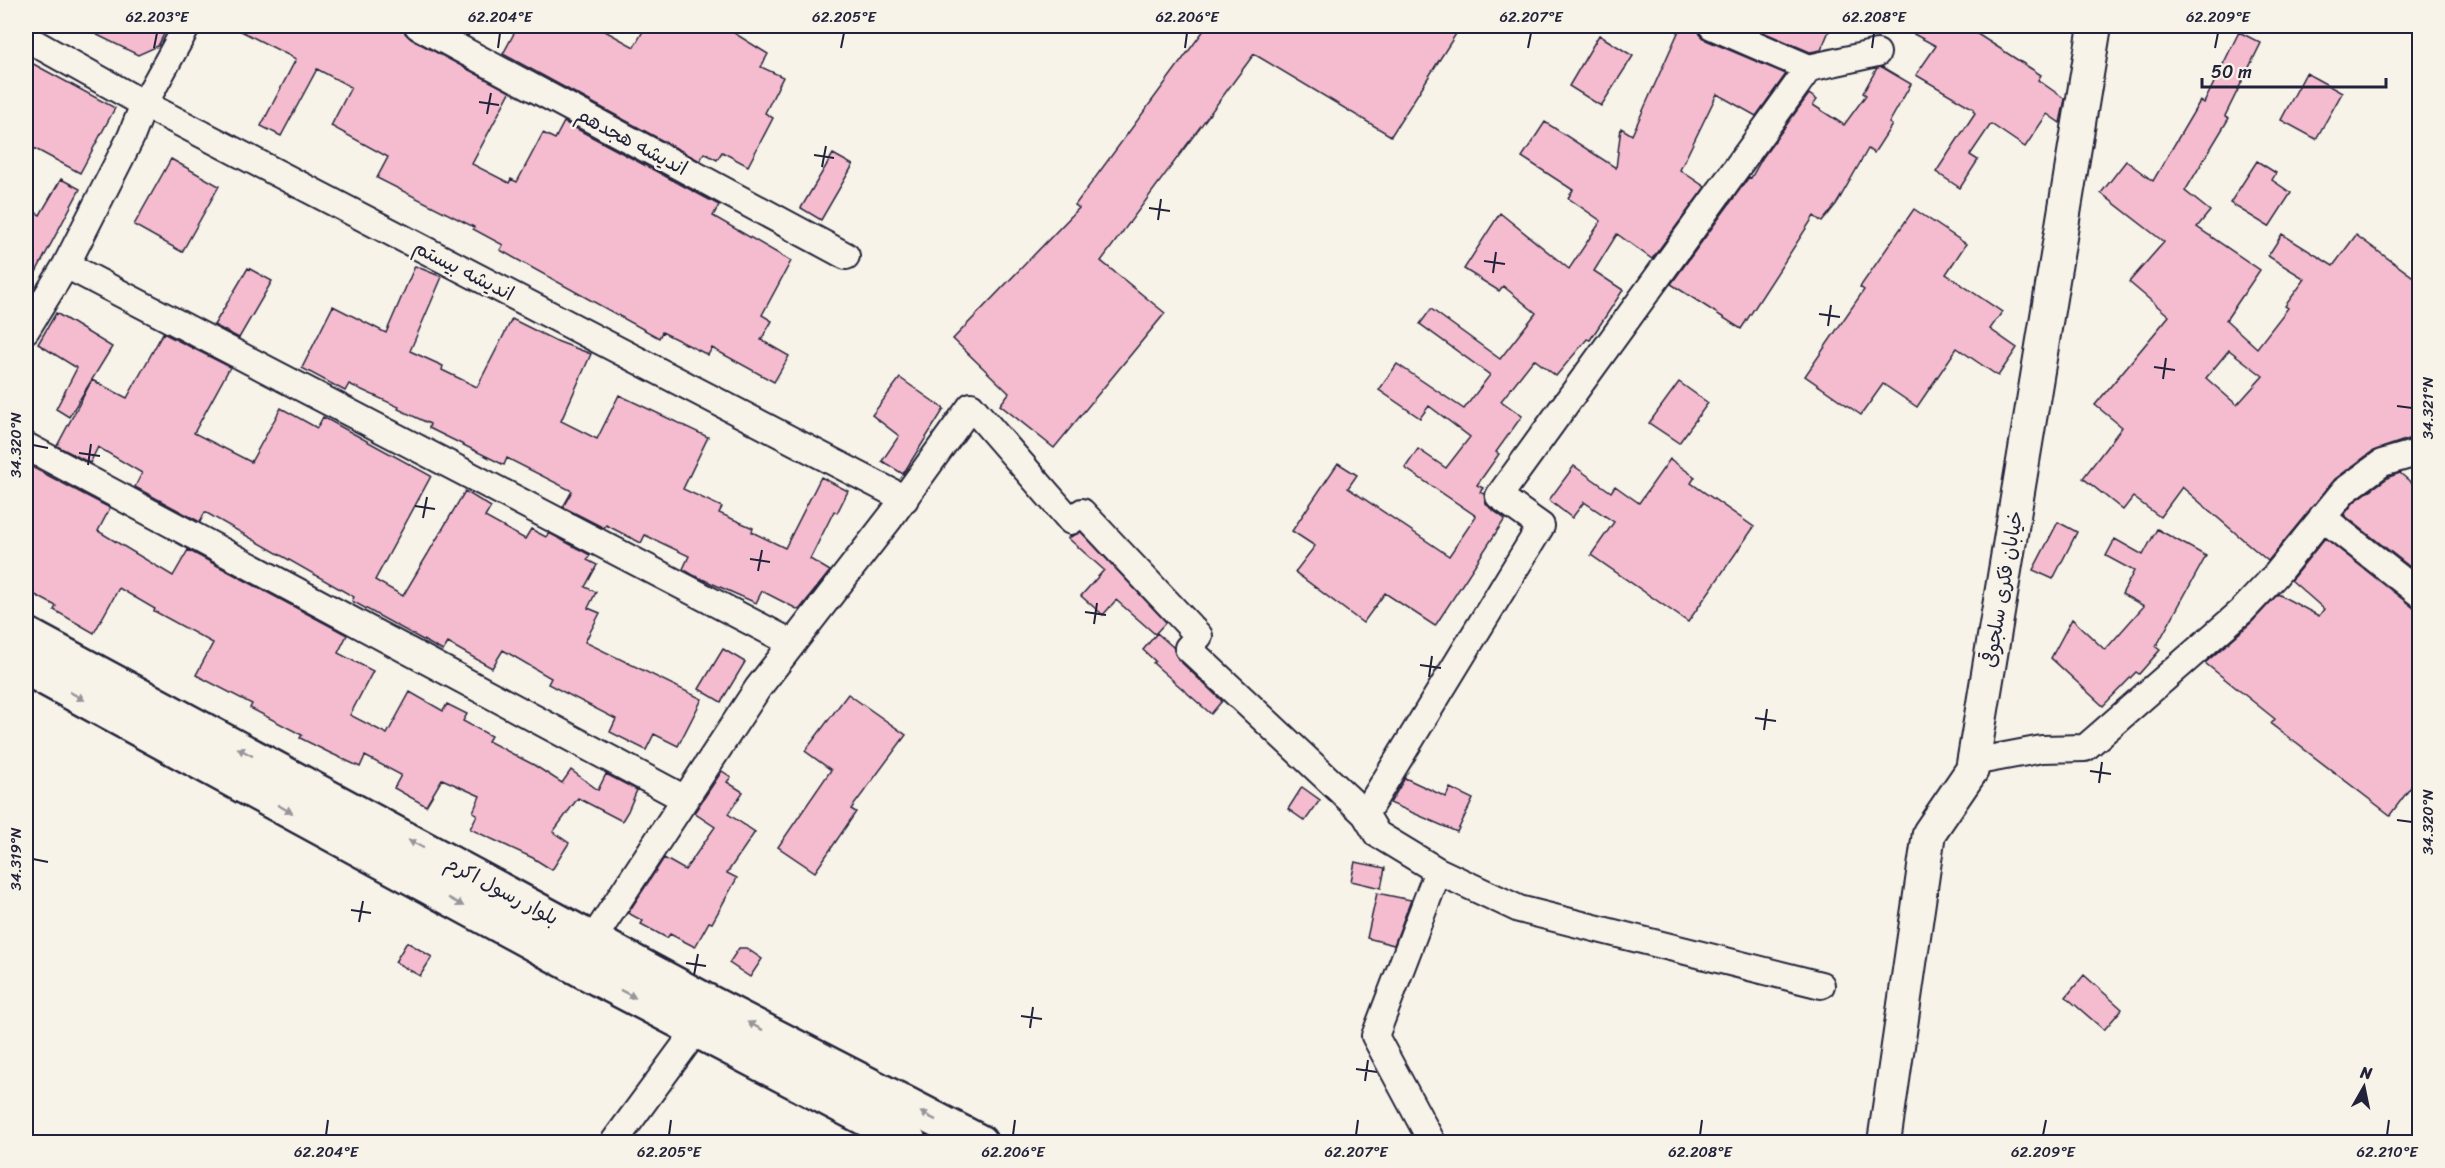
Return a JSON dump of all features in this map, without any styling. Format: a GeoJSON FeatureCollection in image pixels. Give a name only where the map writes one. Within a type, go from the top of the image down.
{"type":"FeatureCollection","features":[{"type":"Feature","properties":{"kind":"main road","name":"بلوار رسول اکرم"},"geometry":{"type":"LineString","coordinates":[[26,634],[593,939],[980,1143]]}},
{"type":"Feature","properties":{"kind":"main road","name":"بلوار رسول اکرم"},"geometry":{"type":"LineString","coordinates":[[26,668],[587,973],[910,1143]]}},
{"type":"Feature","properties":{"kind":"street"},"geometry":{"type":"LineString","coordinates":[[26,330],[66,265],[131,137],[144,104],[187,26]]}},
{"type":"Feature","properties":{"kind":"street","name":"اندیشه هجدهم"},"geometry":{"type":"LineString","coordinates":[[418,26],[846,256]]}},
{"type":"Feature","properties":{"kind":"street"},"geometry":{"type":"LineString","coordinates":[[1712,26],[1809,68],[1876,53]]}},
{"type":"Feature","properties":{"kind":"street","name":"خیابان فکری سلجوقی"},"geometry":{"type":"LineString","coordinates":[[1884,1143],[1929,833],[1972,770],[2095,26]]}},
{"type":"Feature","properties":{"kind":"street","name":"اندیشه بیستم"},"geometry":{"type":"LineString","coordinates":[[26,38],[144,104],[904,499]]}},
{"type":"Feature","properties":{"kind":"street"},"geometry":{"type":"LineString","coordinates":[[1365,814],[1540,526],[1499,496],[1809,68]]}},
{"type":"Feature","properties":{"kind":"street"},"geometry":{"type":"LineString","coordinates":[[66,265],[792,643]]}},
{"type":"Feature","properties":{"kind":"street"},"geometry":{"type":"LineString","coordinates":[[593,939],[758,688],[904,499],[971,406],[1071,521],[1082,512],[1199,636],[1188,648],[1365,814],[1377,834],[1438,871],[1519,909],[1821,985]]}},
{"type":"Feature","properties":{"kind":"street"},"geometry":{"type":"LineString","coordinates":[[26,446],[685,799]]}},
{"type":"Feature","properties":{"kind":"street"},"geometry":{"type":"LineString","coordinates":[[1973,762],[2042,749],[2085,748],[2242,611],[2275,576],[2344,491],[2382,463],[2420,452]]}},
{"type":"Feature","properties":{"kind":"street"},"geometry":{"type":"LineString","coordinates":[[2322,517],[2420,594]]}},
{"type":"Feature","properties":{"kind":"street"},"geometry":{"type":"LineString","coordinates":[[1432,1143],[1375,1036],[1438,871]]}},
{"type":"Feature","properties":{"kind":"street"},"geometry":{"type":"LineString","coordinates":[[614,1143],[696,1029]]}},
{"type":"Feature","properties":{"kind":"building"},"geometry":{"type":"Polygon","coordinates":[[[79,26],[168,26],[158,46],[138,55],[79,26]]]}},
{"type":"Feature","properties":{"kind":"building"},"geometry":{"type":"Polygon","coordinates":[[[231,26],[403,26],[405,33],[411,39],[510,92],[472,164],[509,183],[511,179],[517,182],[543,133],[555,139],[564,122],[719,205],[713,216],[791,261],[762,315],[772,321],[761,340],[789,356],[774,382],[712,348],[708,355],[662,332],[659,338],[500,250],[503,245],[473,229],[474,227],[377,178],[388,157],[331,126],[351,87],[317,69],[281,136],[261,126],[296,59],[231,26]]]}},
{"type":"Feature","properties":{"kind":"building"},"geometry":{"type":"Polygon","coordinates":[[[449,26],[474,26],[468,36],[449,26]]]}},
{"type":"Feature","properties":{"kind":"building"},"geometry":{"type":"Polygon","coordinates":[[[518,26],[596,26],[634,47],[646,26],[723,26],[768,54],[761,67],[783,77],[765,113],[773,118],[748,166],[722,152],[717,160],[704,153],[700,161],[503,54],[518,26]]]}},
{"type":"Feature","properties":{"kind":"building"},"geometry":{"type":"Polygon","coordinates":[[[1207,26],[1461,26],[1391,136],[1254,54],[1101,261],[1165,313],[1054,448],[1000,405],[1009,393],[953,339],[1079,208],[1075,205],[1207,26]]]}},
{"type":"Feature","properties":{"kind":"building"},"geometry":{"type":"Polygon","coordinates":[[[1681,26],[1697,26],[1700,34],[1706,40],[1786,74],[1756,116],[1717,94],[1680,170],[1705,187],[1652,259],[1617,234],[1594,271],[1623,290],[1590,340],[1587,339],[1556,376],[1534,359],[1501,401],[1522,416],[1496,452],[1499,454],[1477,485],[1483,488],[1480,492],[1484,494],[1485,502],[1505,519],[1435,626],[1385,593],[1363,623],[1295,572],[1315,546],[1292,531],[1338,463],[1357,475],[1348,488],[1449,556],[1476,516],[1405,468],[1418,449],[1446,468],[1470,437],[1429,406],[1420,418],[1379,390],[1397,364],[1464,409],[1490,375],[1420,324],[1431,309],[1500,359],[1536,313],[1503,286],[1499,291],[1464,269],[1500,213],[1569,269],[1601,221],[1568,198],[1573,190],[1522,157],[1545,122],[1616,168],[1621,128],[1632,135],[1681,26]]]}},
{"type":"Feature","properties":{"kind":"building"},"geometry":{"type":"Polygon","coordinates":[[[1749,26],[1831,26],[1821,50],[1810,52],[1749,26]]]}},
{"type":"Feature","properties":{"kind":"building"},"geometry":{"type":"Polygon","coordinates":[[[1899,26],[1965,26],[2041,75],[2038,80],[2065,99],[2060,123],[2047,114],[2025,147],[1991,124],[1970,155],[1978,160],[1960,188],[1936,172],[1975,113],[1974,109],[1916,75],[1936,46],[1899,26]]]}},
{"type":"Feature","properties":{"kind":"building"},"geometry":{"type":"Polygon","coordinates":[[[2239,32],[2261,43],[2225,116],[2229,118],[2185,191],[2210,211],[2197,227],[2260,270],[2226,320],[2257,348],[2288,308],[2285,306],[2305,279],[2268,256],[2282,234],[2333,266],[2356,235],[2420,282],[2420,435],[2373,451],[2335,479],[2268,561],[2182,487],[2160,517],[2133,497],[2123,510],[2083,478],[2122,427],[2095,405],[2169,316],[2129,282],[2164,242],[2101,193],[2126,161],[2153,181],[2200,101],[2204,103],[2239,32]],[[2229,350],[2206,378],[2237,405],[2263,376],[2229,350]]]}},
{"type":"Feature","properties":{"kind":"building"},"geometry":{"type":"Polygon","coordinates":[[[1599,35],[1633,56],[1601,106],[1569,86],[1599,35]]]}},
{"type":"Feature","properties":{"kind":"building"},"geometry":{"type":"Polygon","coordinates":[[[26,60],[115,108],[80,173],[26,144],[26,60]]]}},
{"type":"Feature","properties":{"kind":"building"},"geometry":{"type":"Polygon","coordinates":[[[1882,67],[1911,84],[1889,123],[1892,125],[1874,153],[1868,149],[1837,203],[1822,222],[1814,216],[1741,329],[1671,284],[1749,177],[1751,178],[1763,157],[1809,94],[1817,100],[1813,105],[1844,125],[1866,95],[1863,93],[1877,68],[1882,67]]]}},
{"type":"Feature","properties":{"kind":"building"},"geometry":{"type":"Polygon","coordinates":[[[2306,73],[2342,93],[2316,139],[2281,120],[2306,73]]]}},
{"type":"Feature","properties":{"kind":"building"},"geometry":{"type":"Polygon","coordinates":[[[833,154],[853,165],[821,220],[801,208],[833,154]]]}},
{"type":"Feature","properties":{"kind":"building"},"geometry":{"type":"Polygon","coordinates":[[[171,159],[219,186],[182,252],[134,225],[171,159]]]}},
{"type":"Feature","properties":{"kind":"building"},"geometry":{"type":"Polygon","coordinates":[[[2257,161],[2276,173],[2272,180],[2291,193],[2269,227],[2230,203],[2257,161]]]}},
{"type":"Feature","properties":{"kind":"building"},"geometry":{"type":"Polygon","coordinates":[[[61,179],[80,189],[26,291],[26,207],[40,215],[61,179]]]}},
{"type":"Feature","properties":{"kind":"building"},"geometry":{"type":"Polygon","coordinates":[[[1914,209],[1966,244],[1946,274],[2002,312],[1990,329],[2017,348],[1998,376],[1957,348],[1917,407],[1883,384],[1861,415],[1805,376],[1864,290],[1860,287],[1914,209]]]}},
{"type":"Feature","properties":{"kind":"building"},"geometry":{"type":"Polygon","coordinates":[[[415,266],[442,277],[410,351],[443,366],[442,370],[477,387],[512,319],[554,340],[591,354],[561,421],[597,439],[619,395],[708,437],[683,489],[722,507],[719,513],[753,528],[752,532],[785,548],[821,477],[848,491],[837,513],[834,511],[810,559],[830,571],[799,610],[762,591],[756,603],[693,575],[683,569],[689,556],[645,535],[641,543],[606,525],[604,528],[563,507],[572,491],[507,458],[504,465],[429,428],[430,424],[398,409],[399,407],[349,384],[345,391],[302,368],[333,306],[386,333],[415,266]]]}},
{"type":"Feature","properties":{"kind":"building"},"geometry":{"type":"Polygon","coordinates":[[[248,268],[272,281],[239,338],[214,325],[248,268]]]}},
{"type":"Feature","properties":{"kind":"building"},"geometry":{"type":"Polygon","coordinates":[[[56,313],[112,347],[69,417],[56,409],[77,368],[38,344],[56,313]]]}},
{"type":"Feature","properties":{"kind":"building"},"geometry":{"type":"Polygon","coordinates":[[[163,333],[230,367],[194,433],[251,462],[281,408],[317,428],[323,417],[431,476],[375,580],[403,596],[465,491],[491,507],[485,517],[525,539],[531,529],[546,537],[549,533],[590,555],[587,560],[597,565],[585,587],[596,592],[588,608],[600,613],[585,642],[702,699],[678,746],[654,734],[646,750],[610,732],[616,719],[548,684],[551,678],[503,650],[492,668],[448,643],[443,651],[352,601],[354,597],[205,512],[200,522],[135,487],[142,473],[98,447],[90,463],[57,446],[92,380],[127,398],[163,333]]]}},
{"type":"Feature","properties":{"kind":"building"},"geometry":{"type":"Polygon","coordinates":[[[900,378],[944,409],[903,474],[882,461],[899,436],[872,415],[900,378]]]}},
{"type":"Feature","properties":{"kind":"building"},"geometry":{"type":"Polygon","coordinates":[[[1679,382],[1708,403],[1679,443],[1649,423],[1679,382]]]}},
{"type":"Feature","properties":{"kind":"building"},"geometry":{"type":"Polygon","coordinates":[[[1670,459],[1695,477],[1691,483],[1754,527],[1688,622],[1591,555],[1614,522],[1584,502],[1572,518],[1549,500],[1574,466],[1611,492],[1615,486],[1639,503],[1670,459]]]}},
{"type":"Feature","properties":{"kind":"building"},"geometry":{"type":"Polygon","coordinates":[[[26,464],[110,508],[98,531],[173,576],[188,550],[347,635],[338,653],[373,671],[350,715],[387,734],[410,692],[443,711],[447,704],[467,714],[463,721],[491,736],[488,741],[534,765],[562,783],[571,770],[598,790],[606,774],[637,790],[628,811],[622,821],[578,798],[553,832],[569,843],[552,870],[533,858],[470,829],[477,815],[473,812],[480,796],[442,779],[426,806],[394,788],[401,775],[365,756],[360,767],[328,752],[300,738],[302,735],[250,708],[252,704],[196,675],[213,643],[154,611],[155,609],[119,588],[94,633],[54,610],[56,606],[26,590],[26,464]]]}},
{"type":"Feature","properties":{"kind":"building"},"geometry":{"type":"Polygon","coordinates":[[[2400,473],[2420,490],[2419,574],[2344,515],[2354,502],[2389,477],[2400,473]]]}},
{"type":"Feature","properties":{"kind":"building"},"geometry":{"type":"Polygon","coordinates":[[[2058,522],[2077,532],[2053,579],[2033,570],[2058,522]]]}},
{"type":"Feature","properties":{"kind":"building"},"geometry":{"type":"Polygon","coordinates":[[[2157,529],[2206,556],[2156,647],[2160,650],[2139,674],[2136,672],[2103,706],[2051,658],[2072,619],[2105,650],[2144,606],[2122,594],[2134,571],[2106,556],[2115,539],[2143,555],[2157,529]]]}},
{"type":"Feature","properties":{"kind":"building"},"geometry":{"type":"Polygon","coordinates":[[[1081,532],[1166,622],[1155,634],[1116,600],[1103,615],[1081,596],[1104,570],[1068,538],[1081,532]]]}},
{"type":"Feature","properties":{"kind":"building"},"geometry":{"type":"Polygon","coordinates":[[[2325,538],[2420,613],[2420,775],[2390,815],[2271,724],[2275,719],[2205,663],[2252,622],[2278,594],[2319,616],[2324,609],[2291,580],[2325,538]]]}},
{"type":"Feature","properties":{"kind":"building"},"geometry":{"type":"Polygon","coordinates":[[[1157,633],[1173,647],[1178,659],[1222,701],[1211,714],[1153,663],[1155,661],[1143,650],[1157,633]]]}},
{"type":"Feature","properties":{"kind":"building"},"geometry":{"type":"Polygon","coordinates":[[[723,649],[745,662],[721,702],[699,689],[723,649]]]}},
{"type":"Feature","properties":{"kind":"building"},"geometry":{"type":"Polygon","coordinates":[[[848,694],[906,735],[851,809],[856,812],[815,872],[778,847],[831,770],[805,751],[848,694]]]}},
{"type":"Feature","properties":{"kind":"building"},"geometry":{"type":"Polygon","coordinates":[[[722,771],[731,777],[727,782],[743,792],[728,814],[755,832],[727,873],[737,878],[712,923],[709,922],[695,947],[670,934],[667,938],[641,924],[643,921],[628,913],[664,858],[685,870],[715,827],[694,813],[722,771]]]}},
{"type":"Feature","properties":{"kind":"building"},"geometry":{"type":"Polygon","coordinates":[[[1405,778],[1446,797],[1450,788],[1473,799],[1457,832],[1390,803],[1405,778]]]}},
{"type":"Feature","properties":{"kind":"building"},"geometry":{"type":"Polygon","coordinates":[[[1302,787],[1320,800],[1305,821],[1288,809],[1302,787]]]}},
{"type":"Feature","properties":{"kind":"building"},"geometry":{"type":"Polygon","coordinates":[[[1355,862],[1385,868],[1381,888],[1351,881],[1355,862]]]}},
{"type":"Feature","properties":{"kind":"building"},"geometry":{"type":"Polygon","coordinates":[[[1377,893],[1411,900],[1394,945],[1367,938],[1377,893]]]}},
{"type":"Feature","properties":{"kind":"building"},"geometry":{"type":"Polygon","coordinates":[[[407,942],[432,957],[420,976],[395,962],[407,942]]]}},
{"type":"Feature","properties":{"kind":"building"},"geometry":{"type":"Polygon","coordinates":[[[739,948],[746,948],[762,959],[750,977],[729,963],[739,948]]]}},
{"type":"Feature","properties":{"kind":"building"},"geometry":{"type":"Polygon","coordinates":[[[2084,975],[2122,1009],[2104,1030],[2066,997],[2084,975]]]}}]}
